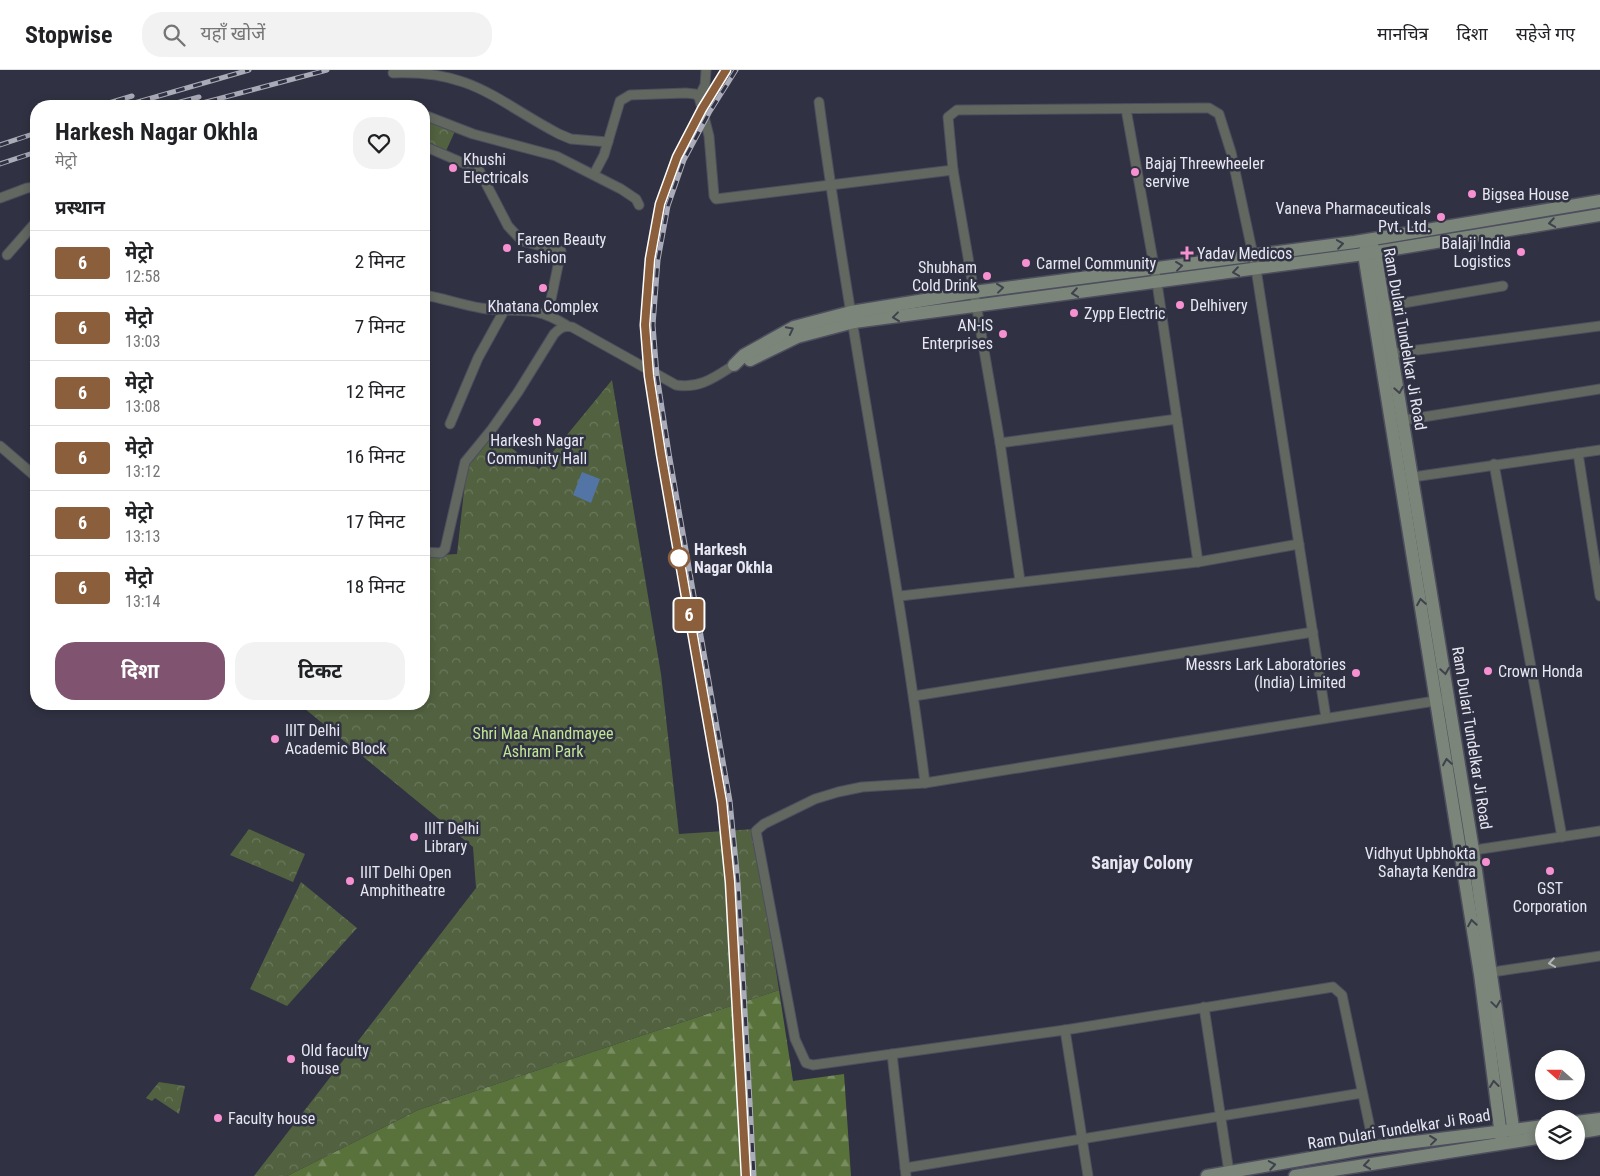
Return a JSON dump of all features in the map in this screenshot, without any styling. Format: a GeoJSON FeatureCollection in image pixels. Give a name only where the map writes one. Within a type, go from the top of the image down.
{"type":"FeatureCollection","features":[{"type":"Feature","properties":{"kind":"street"},"geometry":{"type":"LineString","coordinates":[[706,70],[705,84],[699,97],[708,136],[714,196],[716,198],[953,170]]}},
{"type":"Feature","properties":{"kind":"street"},"geometry":{"type":"LineString","coordinates":[[393,73],[433,72],[468,80],[488,90],[559,134],[571,139],[608,142]]}},
{"type":"Feature","properties":{"kind":"street"},"geometry":{"type":"LineString","coordinates":[[594,174],[608,142],[618,107],[624,98],[630,95],[686,93],[695,94],[699,97]]}},
{"type":"Feature","properties":{"kind":"street"},"geometry":{"type":"LineString","coordinates":[[819,102],[830,185],[900,596],[925,783]]}},
{"type":"Feature","properties":{"kind":"street"},"geometry":{"type":"LineString","coordinates":[[1020,581],[1000,443],[953,170],[947,122],[951,113],[957,110],[1209,108],[1219,114],[1231,152],[1254,263],[1326,718]]}},
{"type":"Feature","properties":{"kind":"street"},"geometry":{"type":"LineString","coordinates":[[1126,110],[1155,269],[1198,562]]}},
{"type":"Feature","properties":{"kind":"street"},"geometry":{"type":"LineString","coordinates":[[430,117],[472,134],[556,156],[594,174],[630,195],[639,205]]}},
{"type":"Feature","properties":{"kind":"street"},"geometry":{"type":"LineString","coordinates":[[430,149],[479,170],[508,226],[522,240],[561,251],[548,314]]}},
{"type":"Feature","properties":{"kind":"street"},"geometry":{"type":"LineString","coordinates":[[0,198],[30,188]]}},
{"type":"Feature","properties":{"kind":"street"},"geometry":{"type":"LineString","coordinates":[[852,317],[977,306],[1157,282],[1369,240],[1600,200]]}},
{"type":"Feature","properties":{"kind":"street"},"geometry":{"type":"LineString","coordinates":[[430,296],[481,308],[524,309],[548,314],[676,384],[692,386],[704,384],[734,365],[746,362],[797,337],[852,317],[974,292],[1155,269],[1370,253],[1600,215]]}},
{"type":"Feature","properties":{"kind":"street"},"geometry":{"type":"LineString","coordinates":[[7,255],[30,229]]}},
{"type":"Feature","properties":{"kind":"street","name":"Ram Dulari Tundelkar Ji Road"},"geometry":{"type":"LineString","coordinates":[[1369,240],[1443,700],[1473,850],[1501,1138]]}},
{"type":"Feature","properties":{"kind":"street"},"geometry":{"type":"LineString","coordinates":[[1379,307],[1503,286]]}},
{"type":"Feature","properties":{"kind":"street"},"geometry":{"type":"LineString","coordinates":[[450,424],[478,358],[505,309]]}},
{"type":"Feature","properties":{"kind":"street"},"geometry":{"type":"LineString","coordinates":[[430,552],[444,552],[465,462],[492,429],[518,392],[554,334],[566,325]]}},
{"type":"Feature","properties":{"kind":"street"},"geometry":{"type":"LineString","coordinates":[[1386,354],[1600,326]]}},
{"type":"Feature","properties":{"kind":"street","name":"Ram Dulari Tundelkar Ji Road"},"geometry":{"type":"LineString","coordinates":[[1386,354],[1404,420],[1407,478]]}},
{"type":"Feature","properties":{"kind":"street"},"geometry":{"type":"LineString","coordinates":[[1404,420],[1600,390]]}},
{"type":"Feature","properties":{"kind":"street"},"geometry":{"type":"LineString","coordinates":[[1000,443],[1178,420]]}},
{"type":"Feature","properties":{"kind":"street"},"geometry":{"type":"LineString","coordinates":[[0,446],[30,472]]}},
{"type":"Feature","properties":{"kind":"street"},"geometry":{"type":"LineString","coordinates":[[1407,478],[1600,450]]}},
{"type":"Feature","properties":{"kind":"street"},"geometry":{"type":"LineString","coordinates":[[1578,453],[1596,545],[1600,596]]}},
{"type":"Feature","properties":{"kind":"street"},"geometry":{"type":"LineString","coordinates":[[1494,464],[1562,837]]}},
{"type":"Feature","properties":{"kind":"street"},"geometry":{"type":"LineString","coordinates":[[900,596],[1198,562],[1299,544]]}},
{"type":"Feature","properties":{"kind":"street"},"geometry":{"type":"LineString","coordinates":[[914,696],[1313,632]]}},
{"type":"Feature","properties":{"kind":"street"},"geometry":{"type":"LineString","coordinates":[[1374,1147],[1342,995],[1338,990],[1328,987],[1065,1030],[814,1065],[803,1060],[795,1039],[756,830],[759,826],[815,798],[862,787],[925,783],[1443,700]]}},
{"type":"Feature","properties":{"kind":"street","name":"Ram Dulari Tundelkar Ji Road"},"geometry":{"type":"LineString","coordinates":[[1443,700],[1460,853],[1486,973],[1514,1136],[1535,1129]]}},
{"type":"Feature","properties":{"kind":"street"},"geometry":{"type":"LineString","coordinates":[[1460,853],[1600,831]]}},
{"type":"Feature","properties":{"kind":"street"},"geometry":{"type":"LineString","coordinates":[[1486,973],[1600,956]]}},
{"type":"Feature","properties":{"kind":"street"},"geometry":{"type":"LineString","coordinates":[[1204,1007],[1229,1172]]}},
{"type":"Feature","properties":{"kind":"street"},"geometry":{"type":"LineString","coordinates":[[1065,1030],[1088,1176]]}},
{"type":"Feature","properties":{"kind":"street"},"geometry":{"type":"LineString","coordinates":[[892,1054],[906,1172],[1081,1139],[1362,1094]]}},
{"type":"Feature","properties":{"kind":"street"},"geometry":{"type":"LineString","coordinates":[[1585,1121],[1600,1119]]}},
{"type":"Feature","properties":{"kind":"street"},"geometry":{"type":"LineString","coordinates":[[1585,1131],[1600,1129]]}},
{"type":"Feature","properties":{"kind":"street"},"geometry":{"type":"LineString","coordinates":[[1501,1138],[1514,1136],[1535,1137]]}},
{"type":"Feature","properties":{"kind":"street","name":"Ram Dulari Tundelkar Ji Road"},"geometry":{"type":"LineString","coordinates":[[1207,1176],[1374,1147],[1501,1138]]}},
{"type":"Feature","properties":{"kind":"street","name":"Ram Dulari Tundelkar Ji Road"},"geometry":{"type":"LineString","coordinates":[[1295,1176],[1501,1138]]}},
{"type":"Feature","properties":{"kind":"green space"},"geometry":{"type":"Polygon","coordinates":[[[430,122],[456,129],[446,151],[430,144],[430,122]]]}},
{"type":"Feature","properties":{"kind":"green space","name":"Shri Maa Anandmayee Ashram Park"},"geometry":{"type":"Polygon","coordinates":[[[612,380],[661,674],[679,834],[754,829],[779,990],[418,1110],[287,1176],[254,1176],[476,888],[473,847],[306,710],[430,710],[430,556],[457,554],[467,464],[492,433],[539,469],[612,380]]]}},
{"type":"Feature","properties":{"kind":"green space"},"geometry":{"type":"Polygon","coordinates":[[[249,829],[305,854],[293,882],[230,855],[249,829]]]}},
{"type":"Feature","properties":{"kind":"green space"},"geometry":{"type":"Polygon","coordinates":[[[301,882],[357,928],[287,1006],[250,989],[301,882]]]}},
{"type":"Feature","properties":{"kind":"green space"},"geometry":{"type":"Polygon","coordinates":[[[779,990],[793,1081],[844,1074],[851,1176],[287,1176],[418,1110],[779,990]]]}},
{"type":"Feature","properties":{"kind":"green space"},"geometry":{"type":"Polygon","coordinates":[[[159,1082],[185,1086],[179,1114],[155,1098],[152,1101],[146,1098],[159,1082]]]}},
{"type":"Feature","properties":{"kind":"water"},"geometry":{"type":"Polygon","coordinates":[[[582,472],[600,479],[591,503],[573,495],[582,472]]]}},
{"type":"Feature","properties":{"kind":"railway"},"geometry":{"type":"LineString","coordinates":[[145,100],[249,70]]}},
{"type":"Feature","properties":{"kind":"railway"},"geometry":{"type":"LineString","coordinates":[[214,100],[327,70]]}},
{"type":"Feature","properties":{"kind":"railway"},"geometry":{"type":"LineString","coordinates":[[726,70],[702,109],[677,157],[660,204],[650,259],[645,325],[649,376],[661,454],[722,802],[730,882],[746,1176]]}},
{"type":"Feature","properties":{"kind":"railway"},"geometry":{"type":"LineString","coordinates":[[736,70],[709,113],[684,160],[668,206],[658,260],[653,325],[657,375],[669,453],[730,801],[738,882],[754,1176]]}},
{"type":"Feature","properties":{"kind":"railway"},"geometry":{"type":"LineString","coordinates":[[119,100],[132,96]]}},
{"type":"Feature","properties":{"kind":"railway"},"geometry":{"type":"LineString","coordinates":[[188,100],[199,97]]}},
{"type":"Feature","properties":{"kind":"railway"},"geometry":{"type":"LineString","coordinates":[[0,145],[30,135]]}},
{"type":"Feature","properties":{"kind":"railway"},"geometry":{"type":"LineString","coordinates":[[0,164],[30,154]]}},
{"type":"Feature","properties":{"kind":"metro line","name":"6"},"geometry":{"type":"LineString","coordinates":[[726,70],[702,109],[677,157],[660,204],[650,259],[645,325],[649,376],[661,454],[722,802],[730,882],[746,1176]]}},
{"type":"Feature","properties":{"kind":"place","name":"Khushi Electricals"},"geometry":{"type":"Point","coordinates":[453,168]}},
{"type":"Feature","properties":{"kind":"place","name":"Bajaj Threewheeler servive"},"geometry":{"type":"Point","coordinates":[1135,172]}},
{"type":"Feature","properties":{"kind":"place","name":"Bigsea House"},"geometry":{"type":"Point","coordinates":[1472,194]}},
{"type":"Feature","properties":{"kind":"place","name":"Vaneva Pharmaceuticals Pvt. Ltd."},"geometry":{"type":"Point","coordinates":[1441,217]}},
{"type":"Feature","properties":{"kind":"place","name":"Fareen Beauty Fashion"},"geometry":{"type":"Point","coordinates":[507,248]}},
{"type":"Feature","properties":{"kind":"place","name":"Balaji India Logistics"},"geometry":{"type":"Point","coordinates":[1521,252]}},
{"type":"Feature","properties":{"kind":"place","name":"Yadav Medicos"},"geometry":{"type":"Point","coordinates":[1187,253]}},
{"type":"Feature","properties":{"kind":"place","name":"Carmel Community"},"geometry":{"type":"Point","coordinates":[1026,263]}},
{"type":"Feature","properties":{"kind":"place","name":"Shubham Cold Drink"},"geometry":{"type":"Point","coordinates":[987,276]}},
{"type":"Feature","properties":{"kind":"place","name":"Khatana Complex"},"geometry":{"type":"Point","coordinates":[543,288]}},
{"type":"Feature","properties":{"kind":"place","name":"Delhivery"},"geometry":{"type":"Point","coordinates":[1180,305]}},
{"type":"Feature","properties":{"kind":"place","name":"Zypp Electric"},"geometry":{"type":"Point","coordinates":[1074,313]}},
{"type":"Feature","properties":{"kind":"place","name":"AN-IS Enterprises"},"geometry":{"type":"Point","coordinates":[1003,334]}},
{"type":"Feature","properties":{"kind":"place","name":"Harkesh Nagar Community Hall"},"geometry":{"type":"Point","coordinates":[537,422]}},
{"type":"Feature","properties":{"kind":"place","name":"Harkesh Nagar Okhla"},"geometry":{"type":"Point","coordinates":[679,558]}},
{"type":"Feature","properties":{"kind":"place","name":"Crown Honda"},"geometry":{"type":"Point","coordinates":[1488,671]}},
{"type":"Feature","properties":{"kind":"place","name":"Messrs Lark Laboratories (India) Limited"},"geometry":{"type":"Point","coordinates":[1356,673]}},
{"type":"Feature","properties":{"kind":"place","name":"IIIT Delhi Academic Block"},"geometry":{"type":"Point","coordinates":[275,739]}},
{"type":"Feature","properties":{"kind":"place","name":"IIIT Delhi Library"},"geometry":{"type":"Point","coordinates":[414,837]}},
{"type":"Feature","properties":{"kind":"place","name":"Vidhyut Upbhokta Sahayta Kendra"},"geometry":{"type":"Point","coordinates":[1486,862]}},
{"type":"Feature","properties":{"kind":"place","name":"GST Corporation"},"geometry":{"type":"Point","coordinates":[1550,871]}},
{"type":"Feature","properties":{"kind":"place","name":"IIIT Delhi Open Amphitheatre"},"geometry":{"type":"Point","coordinates":[350,881]}},
{"type":"Feature","properties":{"kind":"place","name":"Old faculty house"},"geometry":{"type":"Point","coordinates":[291,1059]}},
{"type":"Feature","properties":{"kind":"place","name":"Faculty house"},"geometry":{"type":"Point","coordinates":[218,1118]}},
{"type":"Feature","properties":{"kind":"district","name":"Sanjay Colony"},"geometry":{"type":"Point","coordinates":[1142,862]}}]}
